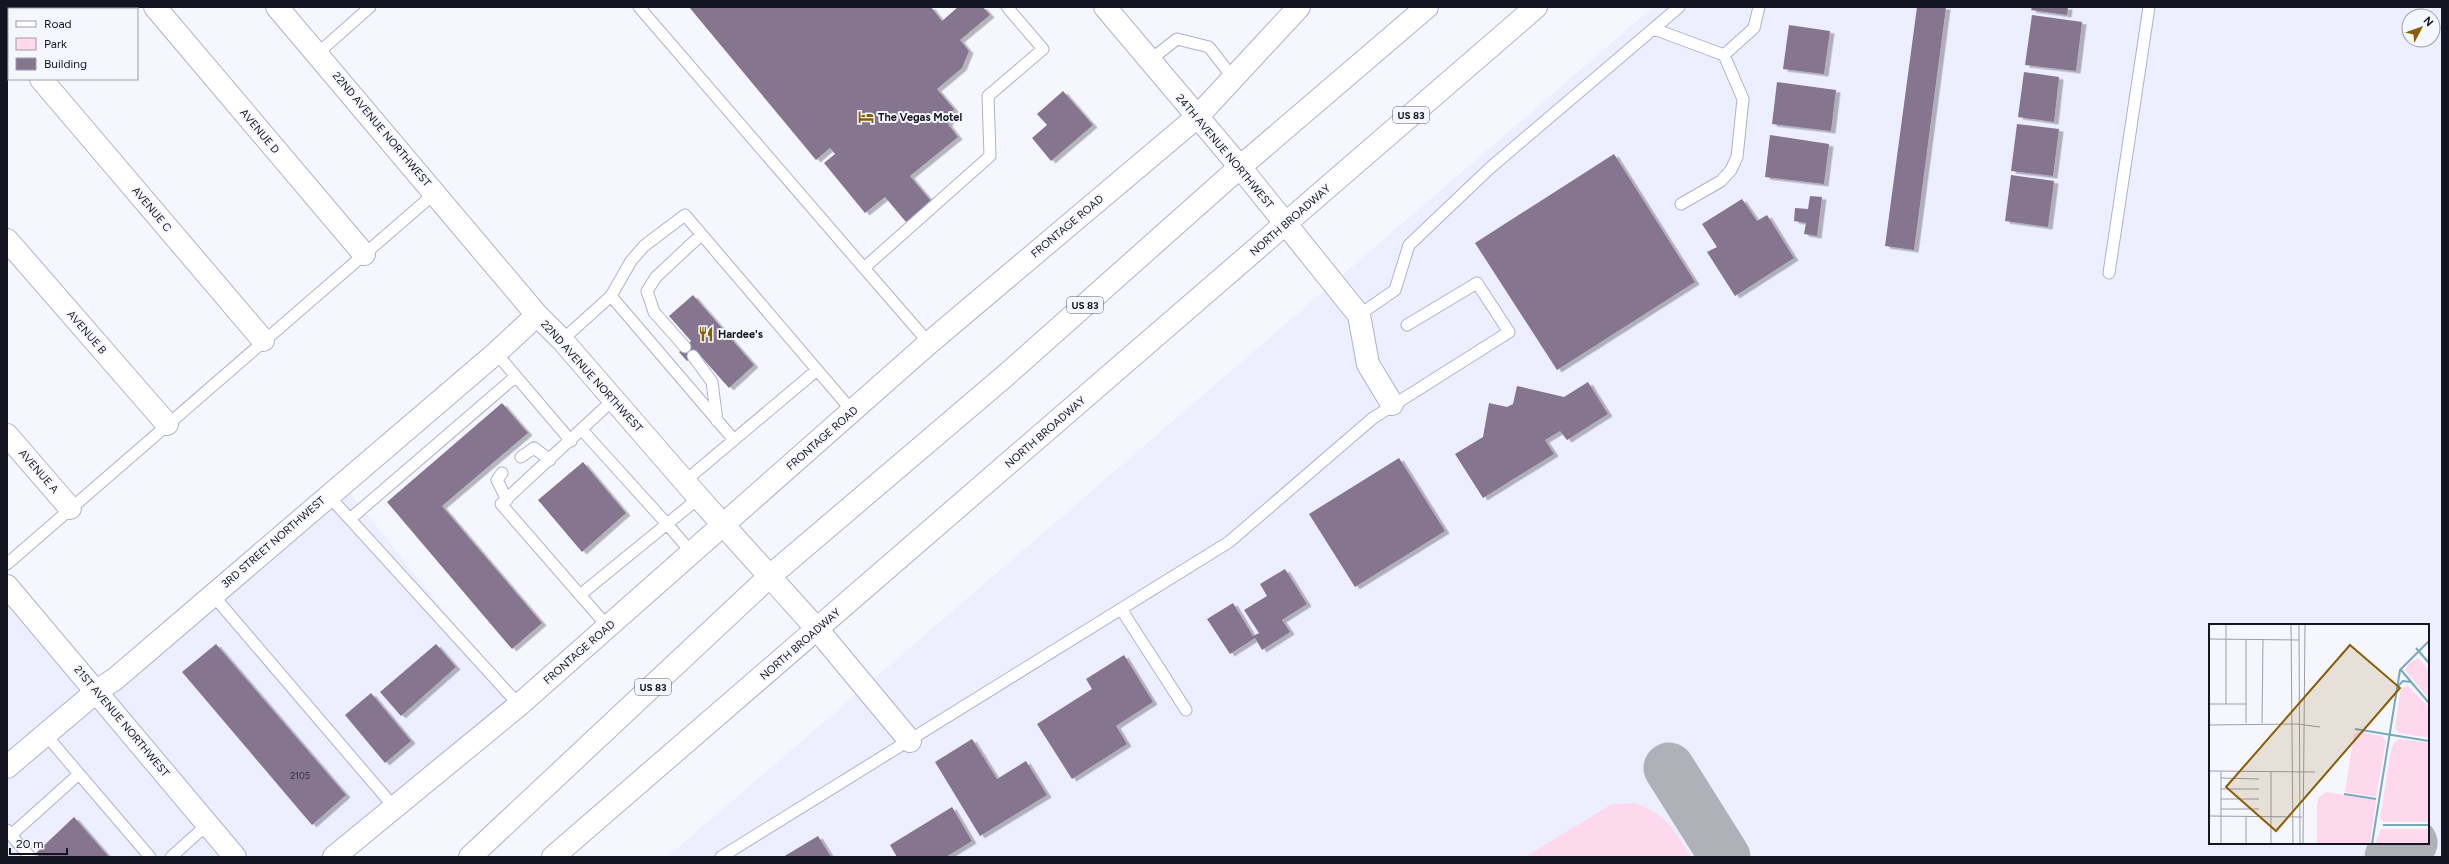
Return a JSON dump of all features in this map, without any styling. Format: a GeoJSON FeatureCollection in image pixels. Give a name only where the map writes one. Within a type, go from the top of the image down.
{"type":"FeatureCollection","features":[{"type":"Feature","properties":{"kind":"street","name":"AVENUE D"},"geometry":{"type":"LineString","coordinates":[[155,7],[364,254]]}},
{"type":"Feature","properties":{"kind":"street","name":"22ND AVENUE NORTHWEST"},"geometry":{"type":"LineString","coordinates":[[277,7],[318,53],[537,315],[562,340],[699,498],[818,629],[910,741]]}},
{"type":"Feature","properties":{"kind":"street","name":"24TH AVENUE NORTHWEST"},"geometry":{"type":"LineString","coordinates":[[1105,7],[1240,167],[1359,315],[1368,364],[1392,404]]}},
{"type":"Feature","properties":{"kind":"street","name":"FRONTAGE ROAD"},"geometry":{"type":"LineString","coordinates":[[334,857],[519,705],[929,344],[1197,117],[1299,7]]}},
{"type":"Feature","properties":{"kind":"street","name":"US 83"},"geometry":{"type":"LineString","coordinates":[[470,857],[770,576],[1005,376],[1240,167],[1427,7]]}},
{"type":"Feature","properties":{"kind":"street","name":"NORTH BROADWAY"},"geometry":{"type":"LineString","coordinates":[[553,857],[1536,7]]}},
{"type":"Feature","properties":{"kind":"street","name":"AVENUE C"},"geometry":{"type":"LineString","coordinates":[[42,80],[263,340]]}},
{"type":"Feature","properties":{"kind":"street","name":"AVENUE B"},"geometry":{"type":"LineString","coordinates":[[7,240],[167,424]]}},
{"type":"Feature","properties":{"kind":"street","name":"3RD STREET NORTHWEST"},"geometry":{"type":"LineString","coordinates":[[7,767],[97,690],[115,679],[212,594],[496,353],[537,315]]}},
{"type":"Feature","properties":{"kind":"street","name":"AVENUE A"},"geometry":{"type":"LineString","coordinates":[[7,435],[70,508]]}},
{"type":"Feature","properties":{"kind":"street","name":"21ST AVENUE NORTHWEST"},"geometry":{"type":"LineString","coordinates":[[7,586],[97,690],[235,857]]}},
{"type":"Feature","properties":{"kind":"lane"},"geometry":{"type":"LineString","coordinates":[[318,53],[370,7]]}},
{"type":"Feature","properties":{"kind":"lane"},"geometry":{"type":"LineString","coordinates":[[639,7],[929,344]]}},
{"type":"Feature","properties":{"kind":"lane"},"geometry":{"type":"LineString","coordinates":[[864,268],[990,156],[988,96],[1043,49],[1007,7]]}},
{"type":"Feature","properties":{"kind":"lane"},"geometry":{"type":"LineString","coordinates":[[1359,315],[1395,290],[1409,245],[1490,168],[1679,7]]}},
{"type":"Feature","properties":{"kind":"lane"},"geometry":{"type":"LineString","coordinates":[[1724,55],[1754,28],[1759,7]]}},
{"type":"Feature","properties":{"kind":"lane"},"geometry":{"type":"LineString","coordinates":[[2109,273],[2150,7]]}},
{"type":"Feature","properties":{"kind":"lane"},"geometry":{"type":"LineString","coordinates":[[1654,29],[1724,55],[1743,99],[1737,157],[1731,170],[1721,181],[1681,204]]}},
{"type":"Feature","properties":{"kind":"lane"},"geometry":{"type":"LineString","coordinates":[[1150,60],[1177,39],[1209,47],[1233,78]]}},
{"type":"Feature","properties":{"kind":"lane"},"geometry":{"type":"LineString","coordinates":[[7,564],[263,340],[435,193]]}},
{"type":"Feature","properties":{"kind":"lane"},"geometry":{"type":"LineString","coordinates":[[562,340],[611,296],[631,261],[644,246],[685,215],[853,412]]}},
{"type":"Feature","properties":{"kind":"lane"},"geometry":{"type":"LineString","coordinates":[[685,347],[654,312],[647,292],[656,277],[701,235]]}},
{"type":"Feature","properties":{"kind":"lane"},"geometry":{"type":"LineString","coordinates":[[721,857],[1229,542],[1373,418],[1392,404],[1510,332],[1477,283],[1407,325]]}},
{"type":"Feature","properties":{"kind":"lane"},"geometry":{"type":"LineString","coordinates":[[611,296],[734,440]]}},
{"type":"Feature","properties":{"kind":"lane"},"geometry":{"type":"LineString","coordinates":[[496,353],[514,377],[571,441]]}},
{"type":"Feature","properties":{"kind":"lane"},"geometry":{"type":"LineString","coordinates":[[693,356],[712,382],[717,420]]}},
{"type":"Feature","properties":{"kind":"lane"},"geometry":{"type":"LineString","coordinates":[[685,481],[817,370]]}},
{"type":"Feature","properties":{"kind":"lane"},"geometry":{"type":"LineString","coordinates":[[350,519],[514,377]]}},
{"type":"Feature","properties":{"kind":"lane"},"geometry":{"type":"LineString","coordinates":[[608,626],[501,504],[571,441],[614,399]]}},
{"type":"Feature","properties":{"kind":"lane"},"geometry":{"type":"LineString","coordinates":[[582,430],[692,553]]}},
{"type":"Feature","properties":{"kind":"lane"},"geometry":{"type":"LineString","coordinates":[[521,457],[534,448],[550,460]]}},
{"type":"Feature","properties":{"kind":"lane"},"geometry":{"type":"LineString","coordinates":[[502,473],[497,480],[507,500]]}},
{"type":"Feature","properties":{"kind":"lane"},"geometry":{"type":"LineString","coordinates":[[328,495],[519,705]]}},
{"type":"Feature","properties":{"kind":"lane"},"geometry":{"type":"LineString","coordinates":[[580,595],[699,498]]}},
{"type":"Feature","properties":{"kind":"lane"},"geometry":{"type":"LineString","coordinates":[[212,594],[394,807]]}},
{"type":"Feature","properties":{"kind":"lane"},"geometry":{"type":"LineString","coordinates":[[1120,609],[1186,710]]}},
{"type":"Feature","properties":{"kind":"lane"},"geometry":{"type":"LineString","coordinates":[[45,734],[150,857]]}},
{"type":"Feature","properties":{"kind":"lane"},"geometry":{"type":"LineString","coordinates":[[30,857],[9,832],[79,774]]}},
{"type":"Feature","properties":{"kind":"lane"},"geometry":{"type":"LineString","coordinates":[[171,857],[208,824]]}},
{"type":"Feature","properties":{"kind":"shaded area"},"geometry":{"type":"Polygon","coordinates":[[[1653,7],[2442,7],[2442,857],[667,857],[1653,7]]]}},
{"type":"Feature","properties":{"kind":"shaded area"},"geometry":{"type":"Polygon","coordinates":[[[343,484],[514,699],[329,857],[7,857],[7,587],[96,693],[343,484]]]}},
{"type":"Feature","properties":{"kind":"green space"},"geometry":{"type":"Polygon","coordinates":[[[1636,803],[1656,813],[1669,824],[1691,857],[1525,857],[1612,804],[1636,803]]]}},
{"type":"Feature","properties":{"kind":"building","name":"The Vegas Motel"},"geometry":{"type":"Polygon","coordinates":[[[689,7],[931,7],[942,21],[958,7],[983,7],[990,15],[960,40],[969,51],[962,68],[937,89],[954,109],[948,124],[958,137],[910,176],[931,201],[906,222],[885,197],[865,213],[824,163],[835,154],[830,148],[816,160],[689,7]]]}},
{"type":"Feature","properties":{"kind":"building"},"geometry":{"type":"Polygon","coordinates":[[[1917,7],[1946,7],[1914,250],[1885,246],[1917,7]]]}},
{"type":"Feature","properties":{"kind":"building"},"geometry":{"type":"Polygon","coordinates":[[[2032,7],[2068,7],[2067,15],[2031,10],[2032,7]]]}},
{"type":"Feature","properties":{"kind":"building"},"geometry":{"type":"Polygon","coordinates":[[[2032,15],[2082,22],[2076,71],[2025,65],[2032,15]]]}},
{"type":"Feature","properties":{"kind":"building"},"geometry":{"type":"Polygon","coordinates":[[[1789,25],[1830,31],[1824,74],[1783,69],[1789,25]]]}},
{"type":"Feature","properties":{"kind":"building"},"geometry":{"type":"Polygon","coordinates":[[[2024,72],[2059,77],[2054,122],[2018,117],[2024,72]]]}},
{"type":"Feature","properties":{"kind":"building"},"geometry":{"type":"Polygon","coordinates":[[[1777,82],[1836,90],[1831,131],[1772,124],[1777,82]]]}},
{"type":"Feature","properties":{"kind":"building"},"geometry":{"type":"Polygon","coordinates":[[[1063,91],[1093,125],[1051,161],[1032,138],[1047,125],[1037,114],[1063,91]]]}},
{"type":"Feature","properties":{"kind":"building"},"geometry":{"type":"Polygon","coordinates":[[[2017,124],[2059,129],[2053,176],[2011,171],[2017,124]]]}},
{"type":"Feature","properties":{"kind":"building"},"geometry":{"type":"Polygon","coordinates":[[[1770,135],[1829,144],[1824,184],[1765,177],[1770,135]]]}},
{"type":"Feature","properties":{"kind":"building"},"geometry":{"type":"Polygon","coordinates":[[[1614,154],[1695,282],[1557,370],[1475,243],[1614,154]]]}},
{"type":"Feature","properties":{"kind":"building"},"geometry":{"type":"Polygon","coordinates":[[[2011,175],[2054,181],[2048,227],[2005,221],[2011,175]]]}},
{"type":"Feature","properties":{"kind":"building"},"geometry":{"type":"Polygon","coordinates":[[[1810,196],[1822,197],[1817,236],[1804,234],[1806,223],[1794,221],[1795,208],[1808,209],[1810,196]]]}},
{"type":"Feature","properties":{"kind":"building"},"geometry":{"type":"Polygon","coordinates":[[[1742,199],[1757,221],[1767,215],[1794,258],[1735,296],[1707,252],[1717,247],[1702,224],[1742,199]]]}},
{"type":"Feature","properties":{"kind":"building"},"geometry":{"type":"Polygon","coordinates":[[[693,295],[754,365],[729,388],[697,352],[687,361],[679,352],[691,341],[669,316],[693,295]]]}},
{"type":"Feature","properties":{"kind":"building"},"geometry":{"type":"Polygon","coordinates":[[[1588,382],[1608,414],[1567,440],[1560,431],[1545,440],[1554,454],[1483,498],[1455,454],[1483,437],[1489,403],[1507,407],[1513,404],[1517,386],[1564,397],[1588,382]]]}},
{"type":"Feature","properties":{"kind":"building"},"geometry":{"type":"Polygon","coordinates":[[[502,403],[528,433],[442,506],[542,623],[512,649],[387,502],[502,403]]]}},
{"type":"Feature","properties":{"kind":"building"},"geometry":{"type":"Polygon","coordinates":[[[1399,458],[1445,531],[1355,587],[1309,514],[1399,458]]]}},
{"type":"Feature","properties":{"kind":"building"},"geometry":{"type":"Polygon","coordinates":[[[583,462],[626,513],[582,552],[538,500],[583,462]]]}},
{"type":"Feature","properties":{"kind":"building"},"geometry":{"type":"Polygon","coordinates":[[[1285,569],[1307,604],[1282,620],[1290,632],[1262,650],[1255,638],[1230,654],[1207,619],[1233,603],[1253,636],[1259,633],[1244,610],[1267,596],[1260,584],[1285,569]]]}},
{"type":"Feature","properties":{"kind":"building"},"geometry":{"type":"Polygon","coordinates":[[[216,644],[346,795],[312,825],[182,672],[216,644]]]}},
{"type":"Feature","properties":{"kind":"building"},"geometry":{"type":"Polygon","coordinates":[[[436,644],[456,667],[401,716],[380,692],[436,644]]]}},
{"type":"Feature","properties":{"kind":"building"},"geometry":{"type":"Polygon","coordinates":[[[1124,655],[1153,702],[1116,726],[1127,744],[1072,779],[1037,724],[1092,689],[1086,679],[1124,655]]]}},
{"type":"Feature","properties":{"kind":"building"},"geometry":{"type":"Polygon","coordinates":[[[371,693],[411,741],[385,763],[345,715],[371,693]]]}},
{"type":"Feature","properties":{"kind":"building"},"geometry":{"type":"Polygon","coordinates":[[[972,739],[997,779],[1026,761],[1047,795],[980,836],[935,762],[972,739]]]}},
{"type":"Feature","properties":{"kind":"building"},"geometry":{"type":"Polygon","coordinates":[[[952,807],[972,841],[946,857],[897,857],[890,845],[952,807]]]}},
{"type":"Feature","properties":{"kind":"building"},"geometry":{"type":"Polygon","coordinates":[[[74,817],[109,857],[39,857],[36,853],[74,817]]]}},
{"type":"Feature","properties":{"kind":"building"},"geometry":{"type":"Polygon","coordinates":[[[818,836],[831,857],[783,857],[818,836]]]}},
{"type":"Feature","properties":{"kind":"taxiway"},"geometry":{"type":"LineString","coordinates":[[1669,768],[1725,857]]}},
{"type":"Feature","properties":{"kind":"taxiway"},"geometry":{"type":"LineString","coordinates":[[2390,857],[2410,844]]}},
{"type":"Feature","properties":{"kind":"place","name":"The Vegas Motel"},"geometry":{"type":"Point","coordinates":[866,117]}},
{"type":"Feature","properties":{"kind":"place","name":"Hardee's"},"geometry":{"type":"Point","coordinates":[706,334]}}]}
